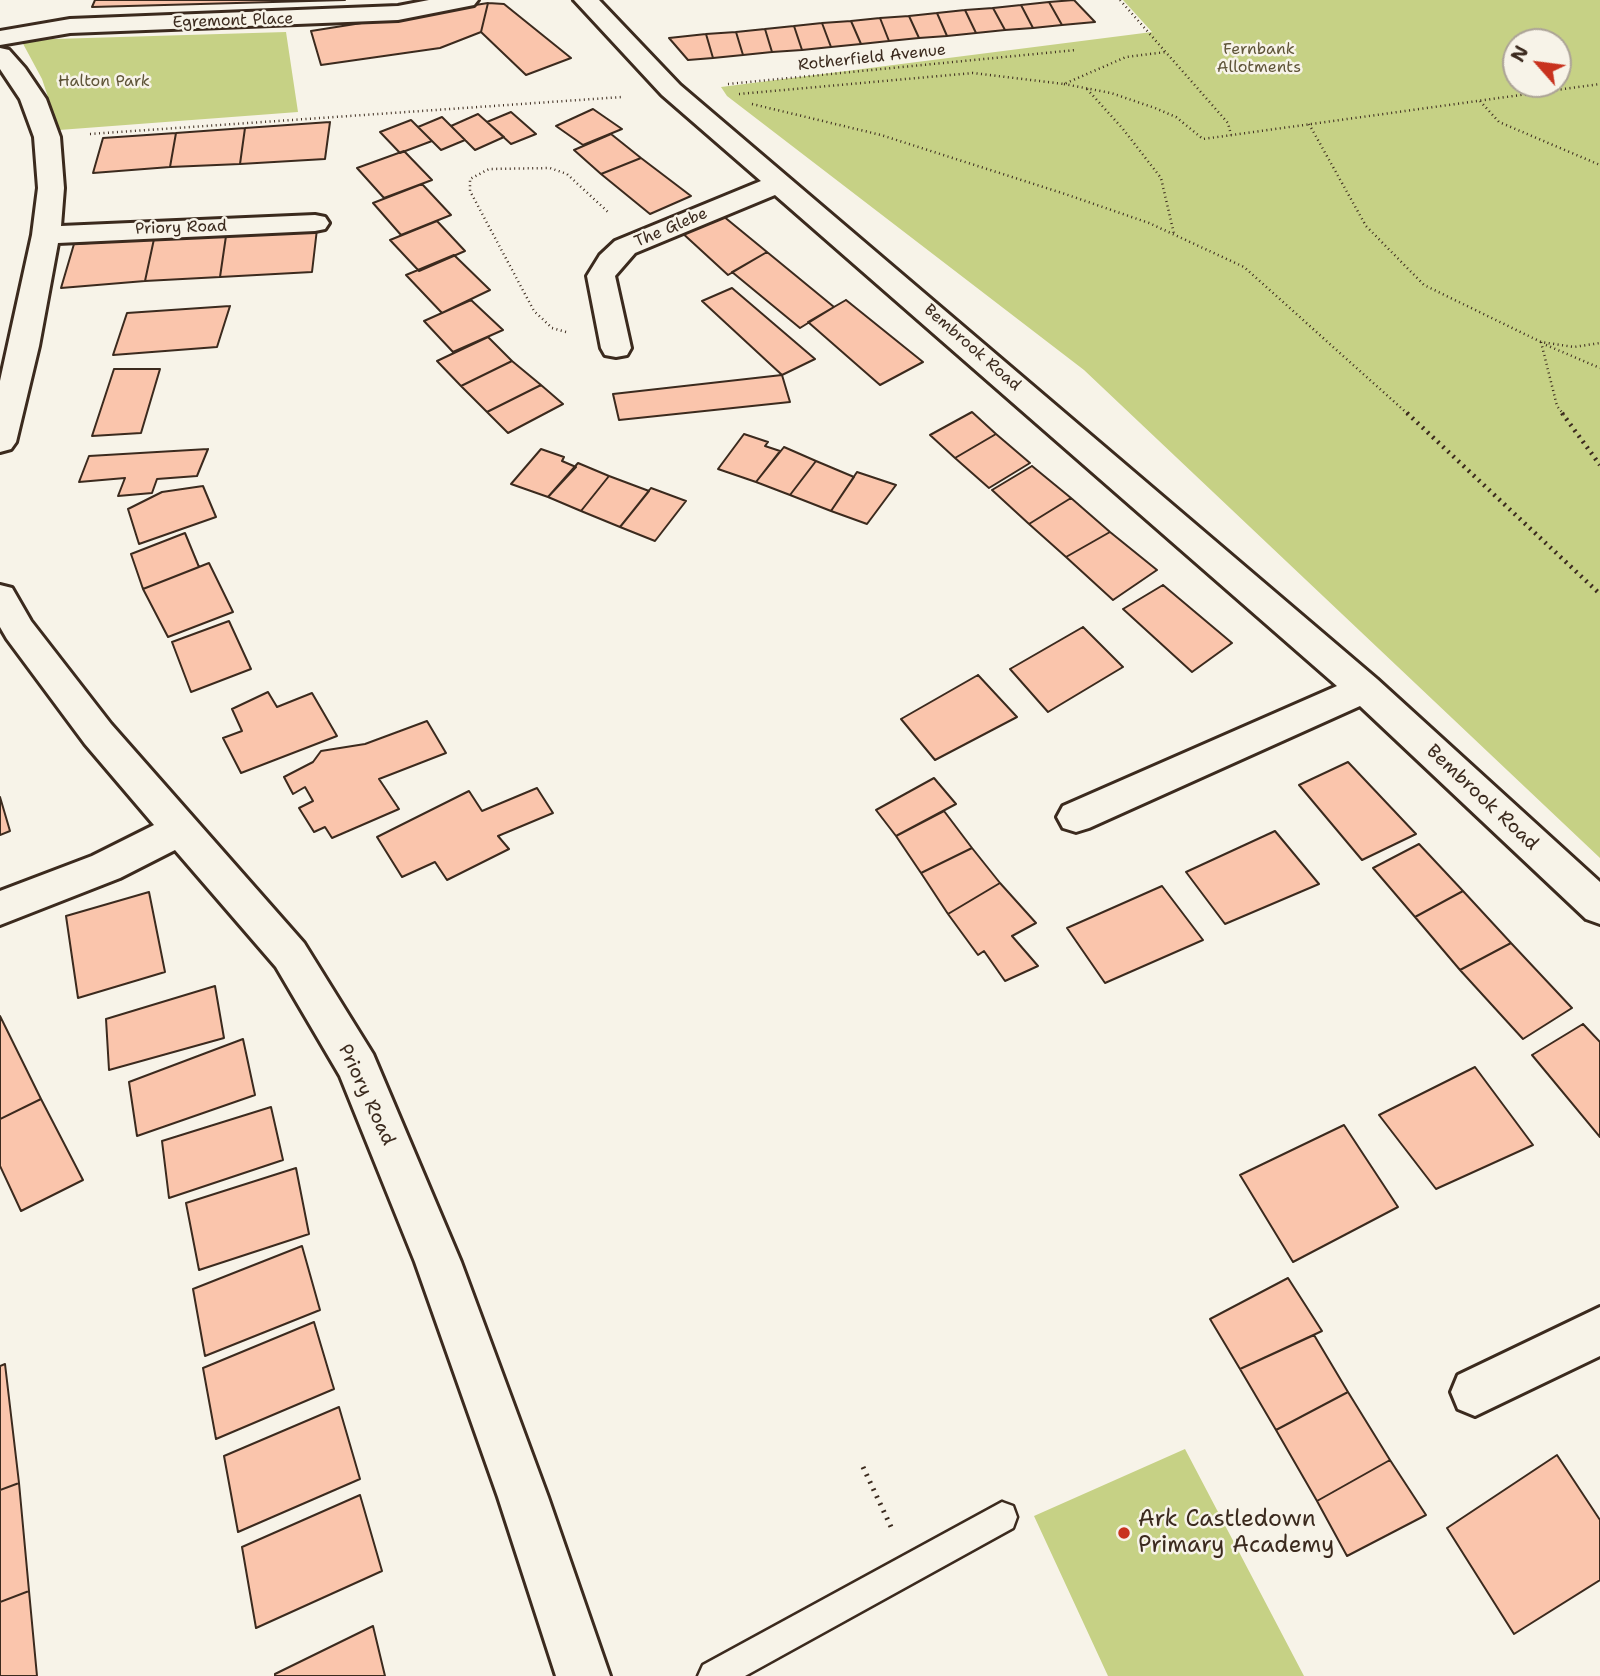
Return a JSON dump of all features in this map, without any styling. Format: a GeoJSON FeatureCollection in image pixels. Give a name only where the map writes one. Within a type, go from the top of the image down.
{"type":"FeatureCollection","features":[{"type":"Feature","properties":{"kind":"street","name":"Egremont Place"},"geometry":{"type":"LineString","coordinates":[[0,38],[70,26],[398,13],[466,0]]}},
{"type":"Feature","properties":{"kind":"street","name":"Bembrook Road"},"geometry":{"type":"LineString","coordinates":[[586,0],[675,94],[1364,689],[1600,906]]}},
{"type":"Feature","properties":{"kind":"street"},"geometry":{"type":"LineString","coordinates":[[0,55],[13,68],[33,99],[47,137],[51,188],[46,235],[24,346],[0,442]]}},
{"type":"Feature","properties":{"kind":"street","name":"The Glebe"},"geometry":{"type":"LineString","coordinates":[[614,340],[601,276],[610,261],[625,247],[780,183]]}},
{"type":"Feature","properties":{"kind":"street","name":"Priory Road"},"geometry":{"type":"LineString","coordinates":[[46,235],[315,223]]}},
{"type":"Feature","properties":{"kind":"street","name":"Priory Road"},"geometry":{"type":"LineString","coordinates":[[0,597],[19,630],[90,724],[290,955],[358,1068],[438,1262],[523,1497],[583,1676]]}},
{"type":"Feature","properties":{"kind":"street"},"geometry":{"type":"LineString","coordinates":[[1076,817],[1364,689]]}},
{"type":"Feature","properties":{"kind":"street"},"geometry":{"type":"LineString","coordinates":[[0,908],[106,867],[179,830]]}},
{"type":"Feature","properties":{"kind":"street"},"geometry":{"type":"LineString","coordinates":[[1475,1392],[1600,1331]]}},
{"type":"Feature","properties":{"kind":"lane"},"geometry":{"type":"LineString","coordinates":[[714,1676],[1002,1517]]}},
{"type":"Feature","properties":{"kind":"path"},"geometry":{"type":"LineString","coordinates":[[1119,0],[1228,123],[1231,135]]}},
{"type":"Feature","properties":{"kind":"path","name":"Rotherfield Avenue"},"geometry":{"type":"LineString","coordinates":[[675,94],[1076,50]]}},
{"type":"Feature","properties":{"kind":"path"},"geometry":{"type":"LineString","coordinates":[[1064,84],[1126,57],[1166,52]]}},
{"type":"Feature","properties":{"kind":"path"},"geometry":{"type":"LineString","coordinates":[[47,137],[675,94],[717,96],[973,73],[1064,84],[1111,93],[1176,117],[1203,139],[1600,84]]}},
{"type":"Feature","properties":{"kind":"path"},"geometry":{"type":"LineString","coordinates":[[1087,88],[1161,178],[1174,234]]}},
{"type":"Feature","properties":{"kind":"path"},"geometry":{"type":"LineString","coordinates":[[717,96],[881,135],[1065,194],[1149,223],[1244,267],[1452,454],[1600,594]]}},
{"type":"Feature","properties":{"kind":"path"},"geometry":{"type":"LineString","coordinates":[[1480,100],[1499,121],[1600,165]]}},
{"type":"Feature","properties":{"kind":"path"},"geometry":{"type":"LineString","coordinates":[[1309,124],[1366,226],[1424,285],[1600,369]]}},
{"type":"Feature","properties":{"kind":"path"},"geometry":{"type":"LineString","coordinates":[[614,340],[580,336],[552,328],[534,311],[468,185],[476,174],[489,169],[550,168],[567,174],[640,241]]}},
{"type":"Feature","properties":{"kind":"path"},"geometry":{"type":"LineString","coordinates":[[1541,342],[1574,347],[1600,343]]}},
{"type":"Feature","properties":{"kind":"path"},"geometry":{"type":"LineString","coordinates":[[1541,342],[1557,406],[1600,466]]}},
{"type":"Feature","properties":{"kind":"path"},"geometry":{"type":"LineString","coordinates":[[863,1467],[909,1568]]}},
{"type":"Feature","properties":{"kind":"green space","name":"Fernbank Allotments"},"geometry":{"type":"Polygon","coordinates":[[[1123,0],[1600,0],[1600,858],[1084,370],[727,96],[721,87],[1152,32],[1123,0]]]}},
{"type":"Feature","properties":{"kind":"green space","name":"Halton Park"},"geometry":{"type":"Polygon","coordinates":[[[286,32],[298,112],[59,130],[42,79],[21,40],[286,32]]]}},
{"type":"Feature","properties":{"kind":"green space"},"geometry":{"type":"Polygon","coordinates":[[[1185,1449],[1304,1676],[1108,1676],[1034,1516],[1185,1449]]]}},
{"type":"Feature","properties":{"kind":"building"},"geometry":{"type":"Polygon","coordinates":[[[95,0],[345,0],[92,7],[95,0]]]}},
{"type":"Feature","properties":{"kind":"building"},"geometry":{"type":"Polygon","coordinates":[[[1074,0],[1095,22],[1062,25],[1049,2],[1074,0]]]}},
{"type":"Feature","properties":{"kind":"building"},"geometry":{"type":"Polygon","coordinates":[[[1049,2],[1062,25],[1033,28],[1021,5],[1049,2]]]}},
{"type":"Feature","properties":{"kind":"building"},"geometry":{"type":"Polygon","coordinates":[[[488,3],[481,32],[440,48],[321,65],[311,31],[488,3]]]}},
{"type":"Feature","properties":{"kind":"building"},"geometry":{"type":"Polygon","coordinates":[[[488,3],[504,4],[571,58],[526,75],[481,32],[488,3]]]}},
{"type":"Feature","properties":{"kind":"building"},"geometry":{"type":"Polygon","coordinates":[[[1021,5],[1033,28],[1005,30],[993,8],[1021,5]]]}},
{"type":"Feature","properties":{"kind":"building"},"geometry":{"type":"Polygon","coordinates":[[[993,8],[1005,30],[976,33],[965,10],[993,8]]]}},
{"type":"Feature","properties":{"kind":"building"},"geometry":{"type":"Polygon","coordinates":[[[965,10],[976,33],[947,36],[937,13],[965,10]]]}},
{"type":"Feature","properties":{"kind":"building"},"geometry":{"type":"Polygon","coordinates":[[[937,13],[947,36],[919,38],[909,16],[937,13]]]}},
{"type":"Feature","properties":{"kind":"building"},"geometry":{"type":"Polygon","coordinates":[[[909,16],[919,38],[889,41],[880,18],[909,16]]]}},
{"type":"Feature","properties":{"kind":"building"},"geometry":{"type":"Polygon","coordinates":[[[880,18],[889,41],[861,44],[851,21],[880,18]]]}},
{"type":"Feature","properties":{"kind":"building"},"geometry":{"type":"Polygon","coordinates":[[[851,21],[861,44],[831,47],[822,23],[851,21]]]}},
{"type":"Feature","properties":{"kind":"building"},"geometry":{"type":"Polygon","coordinates":[[[822,23],[831,47],[802,50],[794,26],[822,23]]]}},
{"type":"Feature","properties":{"kind":"building"},"geometry":{"type":"Polygon","coordinates":[[[794,26],[802,50],[772,52],[765,29],[794,26]]]}},
{"type":"Feature","properties":{"kind":"building"},"geometry":{"type":"Polygon","coordinates":[[[765,29],[772,52],[743,55],[736,32],[765,29]]]}},
{"type":"Feature","properties":{"kind":"building"},"geometry":{"type":"Polygon","coordinates":[[[736,32],[743,55],[713,58],[706,34],[736,32]]]}},
{"type":"Feature","properties":{"kind":"building"},"geometry":{"type":"Polygon","coordinates":[[[706,34],[713,58],[688,60],[669,38],[706,34]]]}},
{"type":"Feature","properties":{"kind":"building"},"geometry":{"type":"Polygon","coordinates":[[[593,109],[622,129],[583,145],[556,126],[593,109]]]}},
{"type":"Feature","properties":{"kind":"building"},"geometry":{"type":"Polygon","coordinates":[[[511,112],[536,134],[511,144],[487,122],[511,112]]]}},
{"type":"Feature","properties":{"kind":"building"},"geometry":{"type":"Polygon","coordinates":[[[478,114],[504,137],[475,150],[451,126],[478,114]]]}},
{"type":"Feature","properties":{"kind":"building"},"geometry":{"type":"Polygon","coordinates":[[[442,117],[465,140],[441,150],[418,127],[442,117]]]}},
{"type":"Feature","properties":{"kind":"building"},"geometry":{"type":"Polygon","coordinates":[[[411,120],[432,141],[400,153],[380,132],[411,120]]]}},
{"type":"Feature","properties":{"kind":"building"},"geometry":{"type":"Polygon","coordinates":[[[330,122],[325,159],[240,164],[245,128],[330,122]]]}},
{"type":"Feature","properties":{"kind":"building"},"geometry":{"type":"Polygon","coordinates":[[[245,128],[240,164],[170,167],[176,133],[245,128]]]}},
{"type":"Feature","properties":{"kind":"building"},"geometry":{"type":"Polygon","coordinates":[[[176,133],[170,167],[93,173],[103,138],[176,133]]]}},
{"type":"Feature","properties":{"kind":"building"},"geometry":{"type":"Polygon","coordinates":[[[611,134],[641,158],[601,174],[574,150],[611,134]]]}},
{"type":"Feature","properties":{"kind":"building"},"geometry":{"type":"Polygon","coordinates":[[[404,151],[432,180],[384,198],[357,168],[404,151]]]}},
{"type":"Feature","properties":{"kind":"building"},"geometry":{"type":"Polygon","coordinates":[[[641,158],[691,196],[650,214],[601,174],[641,158]]]}},
{"type":"Feature","properties":{"kind":"building"},"geometry":{"type":"Polygon","coordinates":[[[422,184],[451,215],[401,235],[373,203],[422,184]]]}},
{"type":"Feature","properties":{"kind":"building"},"geometry":{"type":"Polygon","coordinates":[[[717,211],[767,252],[728,275],[679,230],[717,211]]]}},
{"type":"Feature","properties":{"kind":"building"},"geometry":{"type":"Polygon","coordinates":[[[437,221],[465,251],[419,271],[390,240],[437,221]]]}},
{"type":"Feature","properties":{"kind":"building"},"geometry":{"type":"Polygon","coordinates":[[[317,229],[312,272],[220,277],[226,236],[317,229]]]}},
{"type":"Feature","properties":{"kind":"building"},"geometry":{"type":"Polygon","coordinates":[[[226,236],[220,277],[145,281],[154,239],[226,236]]]}},
{"type":"Feature","properties":{"kind":"building"},"geometry":{"type":"Polygon","coordinates":[[[154,239],[145,281],[61,288],[74,244],[154,239]]]}},
{"type":"Feature","properties":{"kind":"building"},"geometry":{"type":"Polygon","coordinates":[[[767,252],[834,307],[800,328],[732,272],[767,252]]]}},
{"type":"Feature","properties":{"kind":"building"},"geometry":{"type":"Polygon","coordinates":[[[454,255],[490,290],[442,313],[406,275],[454,255]]]}},
{"type":"Feature","properties":{"kind":"building"},"geometry":{"type":"Polygon","coordinates":[[[732,288],[815,359],[782,375],[702,301],[732,288]]]}},
{"type":"Feature","properties":{"kind":"building"},"geometry":{"type":"Polygon","coordinates":[[[471,300],[503,330],[453,352],[424,321],[471,300]]]}},
{"type":"Feature","properties":{"kind":"building"},"geometry":{"type":"Polygon","coordinates":[[[846,300],[923,362],[880,385],[808,322],[846,300]]]}},
{"type":"Feature","properties":{"kind":"building"},"geometry":{"type":"Polygon","coordinates":[[[230,306],[217,347],[113,355],[127,313],[230,306]]]}},
{"type":"Feature","properties":{"kind":"building"},"geometry":{"type":"Polygon","coordinates":[[[488,337],[512,361],[461,386],[437,361],[488,337]]]}},
{"type":"Feature","properties":{"kind":"building"},"geometry":{"type":"Polygon","coordinates":[[[512,361],[541,385],[487,412],[461,386],[512,361]]]}},
{"type":"Feature","properties":{"kind":"building"},"geometry":{"type":"Polygon","coordinates":[[[114,369],[160,369],[141,433],[92,436],[114,369]]]}},
{"type":"Feature","properties":{"kind":"building"},"geometry":{"type":"Polygon","coordinates":[[[782,375],[790,402],[619,420],[613,394],[782,375]]]}},
{"type":"Feature","properties":{"kind":"building"},"geometry":{"type":"Polygon","coordinates":[[[541,385],[563,404],[508,433],[487,412],[541,385]]]}},
{"type":"Feature","properties":{"kind":"building"},"geometry":{"type":"Polygon","coordinates":[[[972,412],[996,434],[955,458],[930,435],[972,412]]]}},
{"type":"Feature","properties":{"kind":"building"},"geometry":{"type":"Polygon","coordinates":[[[744,434],[768,442],[765,446],[780,451],[756,482],[718,469],[744,434]]]}},
{"type":"Feature","properties":{"kind":"building"},"geometry":{"type":"Polygon","coordinates":[[[996,434],[1030,463],[989,488],[955,458],[996,434]]]}},
{"type":"Feature","properties":{"kind":"building"},"geometry":{"type":"Polygon","coordinates":[[[784,447],[816,461],[790,495],[756,482],[784,447]]]}},
{"type":"Feature","properties":{"kind":"building"},"geometry":{"type":"Polygon","coordinates":[[[208,449],[197,476],[157,479],[152,493],[118,496],[125,478],[79,482],[89,456],[208,449]]]}},
{"type":"Feature","properties":{"kind":"building"},"geometry":{"type":"Polygon","coordinates":[[[541,449],[564,457],[562,461],[576,467],[548,497],[511,484],[541,449]]]}},
{"type":"Feature","properties":{"kind":"building"},"geometry":{"type":"Polygon","coordinates":[[[816,461],[854,477],[831,511],[790,495],[816,461]]]}},
{"type":"Feature","properties":{"kind":"building"},"geometry":{"type":"Polygon","coordinates":[[[578,463],[609,476],[581,511],[548,497],[578,463]]]}},
{"type":"Feature","properties":{"kind":"building"},"geometry":{"type":"Polygon","coordinates":[[[1032,466],[1071,498],[1029,524],[992,490],[1032,466]]]}},
{"type":"Feature","properties":{"kind":"building"},"geometry":{"type":"Polygon","coordinates":[[[857,472],[896,485],[867,524],[831,511],[857,472]]]}},
{"type":"Feature","properties":{"kind":"building"},"geometry":{"type":"Polygon","coordinates":[[[609,476],[649,491],[620,527],[581,511],[609,476]]]}},
{"type":"Feature","properties":{"kind":"building"},"geometry":{"type":"Polygon","coordinates":[[[203,486],[216,517],[139,544],[128,509],[162,492],[203,486]]]}},
{"type":"Feature","properties":{"kind":"building"},"geometry":{"type":"Polygon","coordinates":[[[651,488],[686,501],[655,541],[620,527],[651,488]]]}},
{"type":"Feature","properties":{"kind":"building"},"geometry":{"type":"Polygon","coordinates":[[[1071,498],[1110,532],[1066,557],[1029,524],[1071,498]]]}},
{"type":"Feature","properties":{"kind":"building"},"geometry":{"type":"Polygon","coordinates":[[[1110,532],[1157,570],[1113,600],[1066,557],[1110,532]]]}},
{"type":"Feature","properties":{"kind":"building"},"geometry":{"type":"Polygon","coordinates":[[[185,533],[199,567],[143,589],[131,554],[185,533]]]}},
{"type":"Feature","properties":{"kind":"building"},"geometry":{"type":"Polygon","coordinates":[[[209,563],[233,612],[168,637],[143,589],[209,563]]]}},
{"type":"Feature","properties":{"kind":"building"},"geometry":{"type":"Polygon","coordinates":[[[1163,585],[1232,643],[1192,672],[1123,609],[1163,585]]]}},
{"type":"Feature","properties":{"kind":"building"},"geometry":{"type":"Polygon","coordinates":[[[229,621],[251,669],[191,692],[172,642],[229,621]]]}},
{"type":"Feature","properties":{"kind":"building"},"geometry":{"type":"Polygon","coordinates":[[[1083,627],[1123,667],[1048,712],[1010,669],[1083,627]]]}},
{"type":"Feature","properties":{"kind":"building"},"geometry":{"type":"Polygon","coordinates":[[[978,675],[1017,717],[935,760],[901,719],[978,675]]]}},
{"type":"Feature","properties":{"kind":"building"},"geometry":{"type":"Polygon","coordinates":[[[268,692],[277,707],[312,693],[337,736],[241,773],[223,738],[242,731],[232,709],[268,692]]]}},
{"type":"Feature","properties":{"kind":"building"},"geometry":{"type":"Polygon","coordinates":[[[427,721],[446,753],[379,779],[399,809],[332,838],[325,827],[314,832],[299,808],[313,801],[305,787],[293,794],[284,777],[313,762],[321,751],[365,744],[427,721]]]}},
{"type":"Feature","properties":{"kind":"building"},"geometry":{"type":"Polygon","coordinates":[[[1348,762],[1416,834],[1362,860],[1299,785],[1348,762]]]}},
{"type":"Feature","properties":{"kind":"building"},"geometry":{"type":"Polygon","coordinates":[[[934,778],[956,804],[896,836],[876,810],[934,778]]]}},
{"type":"Feature","properties":{"kind":"building"},"geometry":{"type":"Polygon","coordinates":[[[537,788],[553,813],[498,836],[509,849],[447,880],[435,862],[402,877],[377,837],[469,791],[482,811],[537,788]]]}},
{"type":"Feature","properties":{"kind":"building"},"geometry":{"type":"Polygon","coordinates":[[[0,797],[10,831],[0,835],[0,797]]]}},
{"type":"Feature","properties":{"kind":"building"},"geometry":{"type":"Polygon","coordinates":[[[944,811],[972,848],[921,873],[896,836],[944,811]]]}},
{"type":"Feature","properties":{"kind":"building"},"geometry":{"type":"Polygon","coordinates":[[[1275,831],[1319,884],[1225,924],[1186,872],[1275,831]]]}},
{"type":"Feature","properties":{"kind":"building"},"geometry":{"type":"Polygon","coordinates":[[[1419,844],[1463,891],[1415,917],[1373,868],[1419,844]]]}},
{"type":"Feature","properties":{"kind":"building"},"geometry":{"type":"Polygon","coordinates":[[[972,848],[1000,883],[948,914],[921,873],[972,848]]]}},
{"type":"Feature","properties":{"kind":"building"},"geometry":{"type":"Polygon","coordinates":[[[1000,883],[1036,923],[1012,936],[1038,966],[1005,981],[984,951],[978,955],[948,914],[1000,883]]]}},
{"type":"Feature","properties":{"kind":"building"},"geometry":{"type":"Polygon","coordinates":[[[1162,886],[1203,940],[1105,983],[1067,928],[1162,886]]]}},
{"type":"Feature","properties":{"kind":"building"},"geometry":{"type":"Polygon","coordinates":[[[1463,891],[1511,943],[1460,970],[1415,917],[1463,891]]]}},
{"type":"Feature","properties":{"kind":"building"},"geometry":{"type":"Polygon","coordinates":[[[149,892],[165,972],[78,998],[66,916],[149,892]]]}},
{"type":"Feature","properties":{"kind":"building"},"geometry":{"type":"Polygon","coordinates":[[[1511,943],[1572,1008],[1523,1039],[1460,970],[1511,943]]]}},
{"type":"Feature","properties":{"kind":"building"},"geometry":{"type":"Polygon","coordinates":[[[215,986],[224,1038],[109,1070],[106,1019],[215,986]]]}},
{"type":"Feature","properties":{"kind":"building"},"geometry":{"type":"Polygon","coordinates":[[[0,1016],[41,1099],[0,1119],[0,1016]]]}},
{"type":"Feature","properties":{"kind":"building"},"geometry":{"type":"Polygon","coordinates":[[[1583,1024],[1600,1042],[1600,1137],[1532,1055],[1583,1024]]]}},
{"type":"Feature","properties":{"kind":"building"},"geometry":{"type":"Polygon","coordinates":[[[243,1039],[255,1095],[137,1136],[129,1082],[243,1039]]]}},
{"type":"Feature","properties":{"kind":"building"},"geometry":{"type":"Polygon","coordinates":[[[1475,1067],[1533,1145],[1436,1189],[1379,1115],[1475,1067]]]}},
{"type":"Feature","properties":{"kind":"building"},"geometry":{"type":"Polygon","coordinates":[[[41,1099],[83,1180],[21,1211],[0,1166],[0,1119],[41,1099]]]}},
{"type":"Feature","properties":{"kind":"building"},"geometry":{"type":"Polygon","coordinates":[[[271,1107],[283,1160],[169,1198],[162,1141],[271,1107]]]}},
{"type":"Feature","properties":{"kind":"building"},"geometry":{"type":"Polygon","coordinates":[[[1344,1125],[1398,1207],[1293,1262],[1240,1175],[1344,1125]]]}},
{"type":"Feature","properties":{"kind":"building"},"geometry":{"type":"Polygon","coordinates":[[[296,1168],[309,1234],[199,1270],[186,1203],[296,1168]]]}},
{"type":"Feature","properties":{"kind":"building"},"geometry":{"type":"Polygon","coordinates":[[[302,1246],[320,1310],[205,1356],[193,1289],[302,1246]]]}},
{"type":"Feature","properties":{"kind":"building"},"geometry":{"type":"Polygon","coordinates":[[[1288,1278],[1322,1331],[1240,1369],[1210,1319],[1288,1278]]]}},
{"type":"Feature","properties":{"kind":"building"},"geometry":{"type":"Polygon","coordinates":[[[314,1322],[334,1389],[216,1439],[203,1368],[314,1322]]]}},
{"type":"Feature","properties":{"kind":"building"},"geometry":{"type":"Polygon","coordinates":[[[1314,1335],[1348,1392],[1276,1430],[1240,1369],[1314,1335]]]}},
{"type":"Feature","properties":{"kind":"building"},"geometry":{"type":"Polygon","coordinates":[[[5,1364],[19,1483],[0,1490],[0,1366],[5,1364]]]}},
{"type":"Feature","properties":{"kind":"building"},"geometry":{"type":"Polygon","coordinates":[[[1348,1392],[1390,1460],[1317,1501],[1276,1430],[1348,1392]]]}},
{"type":"Feature","properties":{"kind":"building"},"geometry":{"type":"Polygon","coordinates":[[[339,1407],[360,1479],[238,1532],[224,1456],[339,1407]]]}},
{"type":"Feature","properties":{"kind":"building"},"geometry":{"type":"Polygon","coordinates":[[[1557,1455],[1600,1520],[1600,1580],[1514,1634],[1447,1528],[1557,1455]]]}},
{"type":"Feature","properties":{"kind":"building"},"geometry":{"type":"Polygon","coordinates":[[[1390,1460],[1426,1515],[1347,1556],[1317,1501],[1390,1460]]]}},
{"type":"Feature","properties":{"kind":"building"},"geometry":{"type":"Polygon","coordinates":[[[19,1483],[29,1591],[0,1602],[0,1490],[19,1483]]]}},
{"type":"Feature","properties":{"kind":"building"},"geometry":{"type":"Polygon","coordinates":[[[360,1495],[382,1571],[256,1628],[242,1547],[360,1495]]]}},
{"type":"Feature","properties":{"kind":"building"},"geometry":{"type":"Polygon","coordinates":[[[29,1591],[37,1676],[0,1676],[0,1602],[29,1591]]]}},
{"type":"Feature","properties":{"kind":"building"},"geometry":{"type":"Polygon","coordinates":[[[373,1626],[385,1676],[275,1676],[275,1674],[373,1626]]]}},
{"type":"Feature","properties":{"kind":"place","name":"Ark Castledown Primary Academy"},"geometry":{"type":"Point","coordinates":[1124,1533]}}]}
